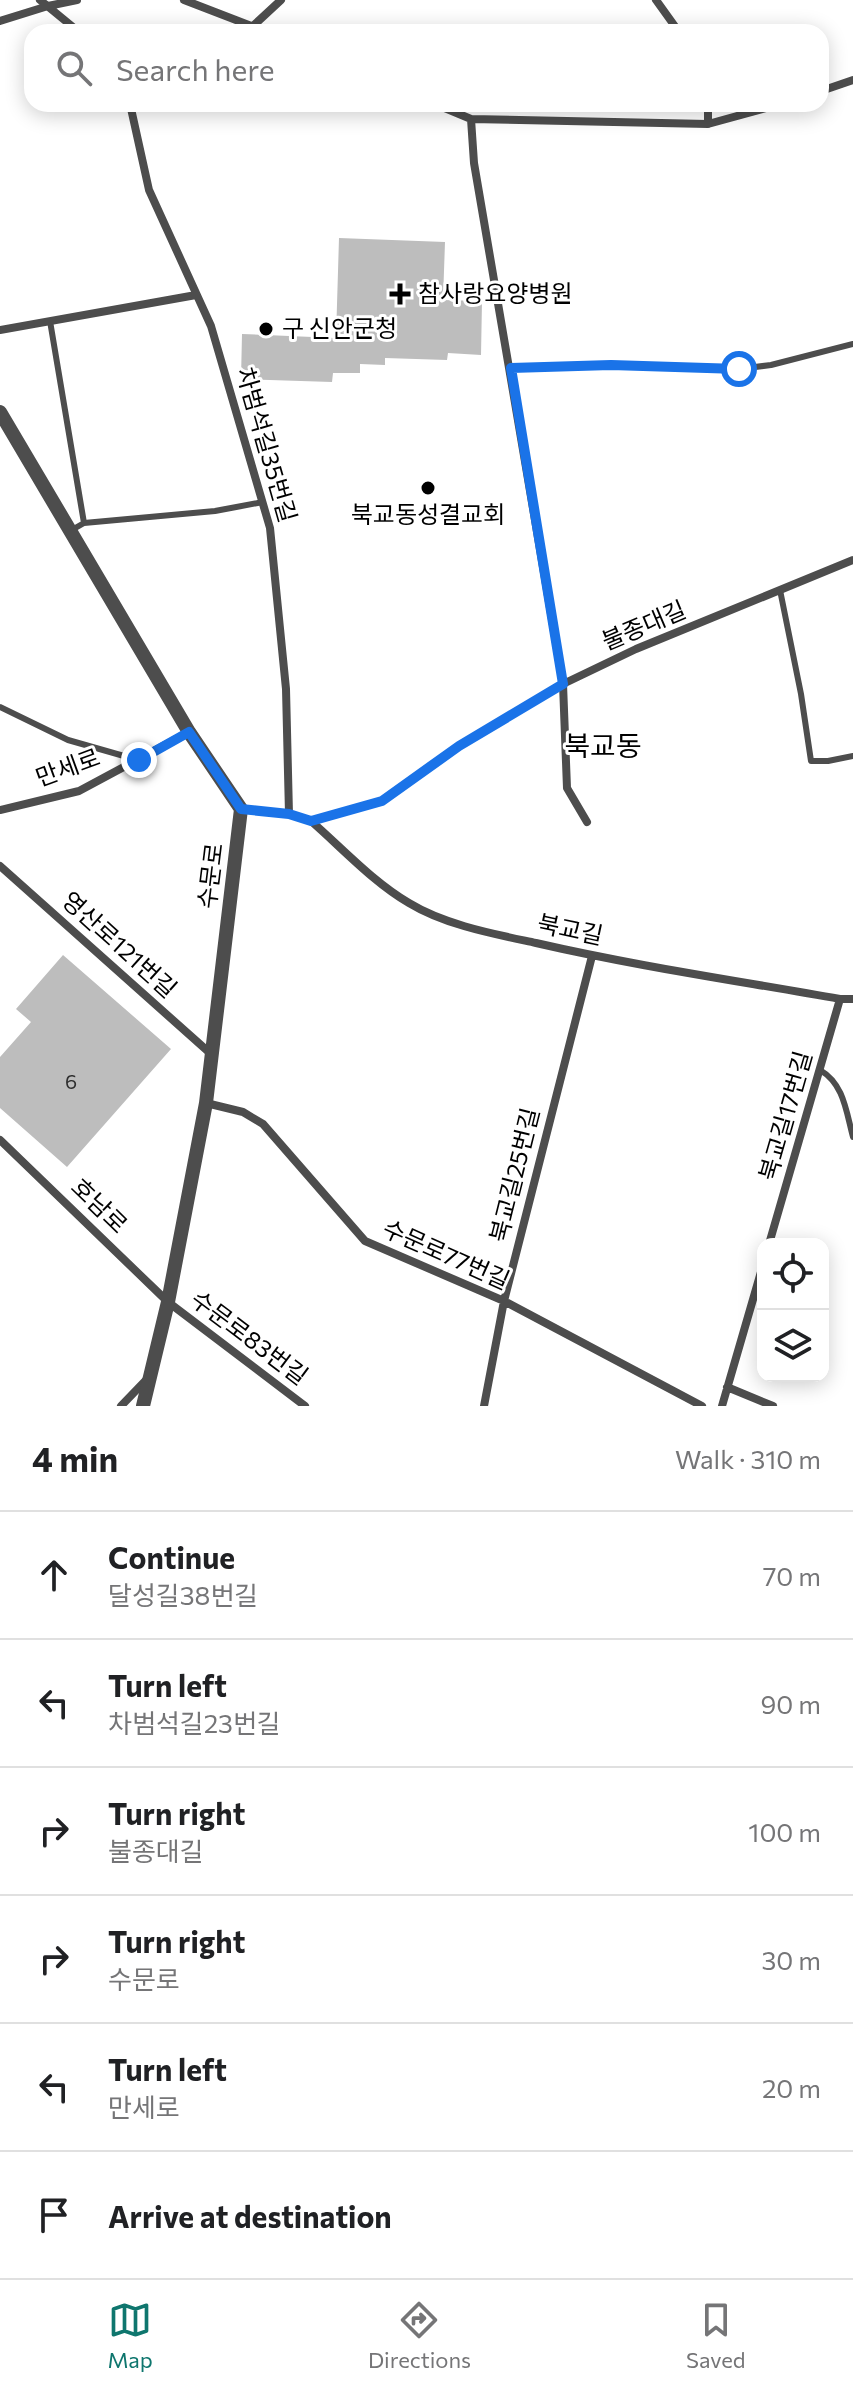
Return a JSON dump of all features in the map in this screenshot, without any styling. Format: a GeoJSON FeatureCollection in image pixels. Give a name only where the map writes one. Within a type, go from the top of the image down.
{"type":"FeatureCollection","features":[{"type":"Feature","properties":{"kind":"street"},"geometry":{"type":"LineString","coordinates":[[0,21],[44,3],[77,0]]}},
{"type":"Feature","properties":{"kind":"street"},"geometry":{"type":"LineString","coordinates":[[184,0],[248,24]]}},
{"type":"Feature","properties":{"kind":"street"},"geometry":{"type":"LineString","coordinates":[[255,24],[281,0]]}},
{"type":"Feature","properties":{"kind":"street"},"geometry":{"type":"LineString","coordinates":[[656,0],[673,24]]}},
{"type":"Feature","properties":{"kind":"street"},"geometry":{"type":"LineString","coordinates":[[44,3],[69,24]]}},
{"type":"Feature","properties":{"kind":"street"},"geometry":{"type":"LineString","coordinates":[[829,88],[853,80]]}},
{"type":"Feature","properties":{"kind":"street","name":"차범석길35번길"},"geometry":{"type":"LineString","coordinates":[[132,112],[149,190],[211,326],[270,528],[286,689],[289,814]]}},
{"type":"Feature","properties":{"kind":"street"},"geometry":{"type":"LineString","coordinates":[[454,112],[471,119],[708,124],[752,112]]}},
{"type":"Feature","properties":{"kind":"street"},"geometry":{"type":"LineString","coordinates":[[708,112],[708,124]]}},
{"type":"Feature","properties":{"kind":"street"},"geometry":{"type":"LineString","coordinates":[[471,119],[474,163],[563,684],[567,788],[587,822]]}},
{"type":"Feature","properties":{"kind":"street"},"geometry":{"type":"LineString","coordinates":[[0,330],[196,295]]}},
{"type":"Feature","properties":{"kind":"street"},"geometry":{"type":"LineString","coordinates":[[0,412],[189,732],[241,809],[289,814],[311,821]]}},
{"type":"Feature","properties":{"kind":"street","name":"불종대길"},"geometry":{"type":"LineString","coordinates":[[311,821],[382,801],[459,746],[563,684],[636,649],[853,560]]}},
{"type":"Feature","properties":{"kind":"street","name":"만세로"},"geometry":{"type":"LineString","coordinates":[[0,810],[79,791],[189,732]]}},
{"type":"Feature","properties":{"kind":"street","name":"수문로"},"geometry":{"type":"LineString","coordinates":[[143,1406],[168,1302],[206,1103],[241,809]]}},
{"type":"Feature","properties":{"kind":"street","name":"북교길"},"geometry":{"type":"LineString","coordinates":[[311,821],[411,905],[493,933],[592,956],[853,999]]}},
{"type":"Feature","properties":{"kind":"street","name":"영산로121번길"},"geometry":{"type":"LineString","coordinates":[[0,866],[212,1054]]}},
{"type":"Feature","properties":{"kind":"street","name":"북교길25번길"},"geometry":{"type":"LineString","coordinates":[[484,1406],[504,1301],[592,956]]}},
{"type":"Feature","properties":{"kind":"street","name":"북교길17번길"},"geometry":{"type":"LineString","coordinates":[[771,1238],[840,999]]}},
{"type":"Feature","properties":{"kind":"street","name":"수문로77번길"},"geometry":{"type":"LineString","coordinates":[[206,1103],[243,1112],[263,1124],[365,1241],[504,1301],[702,1406]]}},
{"type":"Feature","properties":{"kind":"street","name":"호남로"},"geometry":{"type":"LineString","coordinates":[[0,1140],[168,1302]]}},
{"type":"Feature","properties":{"kind":"street"},"geometry":{"type":"LineString","coordinates":[[722,1406],[757,1285]]}},
{"type":"Feature","properties":{"kind":"street","name":"수문로83번길"},"geometry":{"type":"LineString","coordinates":[[168,1302],[305,1406]]}},
{"type":"Feature","properties":{"kind":"street"},"geometry":{"type":"LineString","coordinates":[[121,1406],[150,1377]]}},
{"type":"Feature","properties":{"kind":"street"},"geometry":{"type":"LineString","coordinates":[[727,1387],[773,1406]]}},
{"type":"Feature","properties":{"kind":"lane"},"geometry":{"type":"LineString","coordinates":[[50,321],[84,523]]}},
{"type":"Feature","properties":{"kind":"lane"},"geometry":{"type":"LineString","coordinates":[[511,368],[611,365],[739,369],[771,365],[853,344]]}},
{"type":"Feature","properties":{"kind":"lane"},"geometry":{"type":"LineString","coordinates":[[70,531],[84,523],[190,514],[263,502]]}},
{"type":"Feature","properties":{"kind":"lane"},"geometry":{"type":"LineString","coordinates":[[780,590],[811,761],[853,756]]}},
{"type":"Feature","properties":{"kind":"lane"},"geometry":{"type":"LineString","coordinates":[[0,707],[68,740],[139,760]]}},
{"type":"Feature","properties":{"kind":"lane"},"geometry":{"type":"LineString","coordinates":[[820,1070],[833,1078],[839,1089],[853,1137]]}},
{"type":"Feature","properties":{"kind":"building"},"geometry":{"type":"Polygon","coordinates":[[[339,238],[445,242],[443,300],[482,301],[481,355],[448,353],[447,360],[385,358],[385,365],[360,364],[360,373],[333,373],[332,382],[241,379],[242,334],[336,338],[339,238]]]}},
{"type":"Feature","properties":{"kind":"building"},"geometry":{"type":"Polygon","coordinates":[[[63,955],[171,1049],[67,1167],[0,1108],[0,1057],[31,1022],[16,1009],[63,955]]]}},
{"type":"Feature","properties":{"kind":"place","name":"참사랑요양병원"},"geometry":{"type":"Point","coordinates":[400,294]}},
{"type":"Feature","properties":{"kind":"place","name":"구 신안군청"},"geometry":{"type":"Point","coordinates":[266,329]}},
{"type":"Feature","properties":{"kind":"place","name":"북교동성결교회"},"geometry":{"type":"Point","coordinates":[428,488]}},
{"type":"Feature","properties":{"kind":"district","name":"북교동"},"geometry":{"type":"Point","coordinates":[603,746]}},
{"type":"Feature","properties":{"kind":"route"},"geometry":{"type":"LineString","coordinates":[[139,760],[189,732],[241,809],[289,814],[311,821],[382,801],[459,746],[563,684],[511,368],[611,365],[739,369]]}}]}
